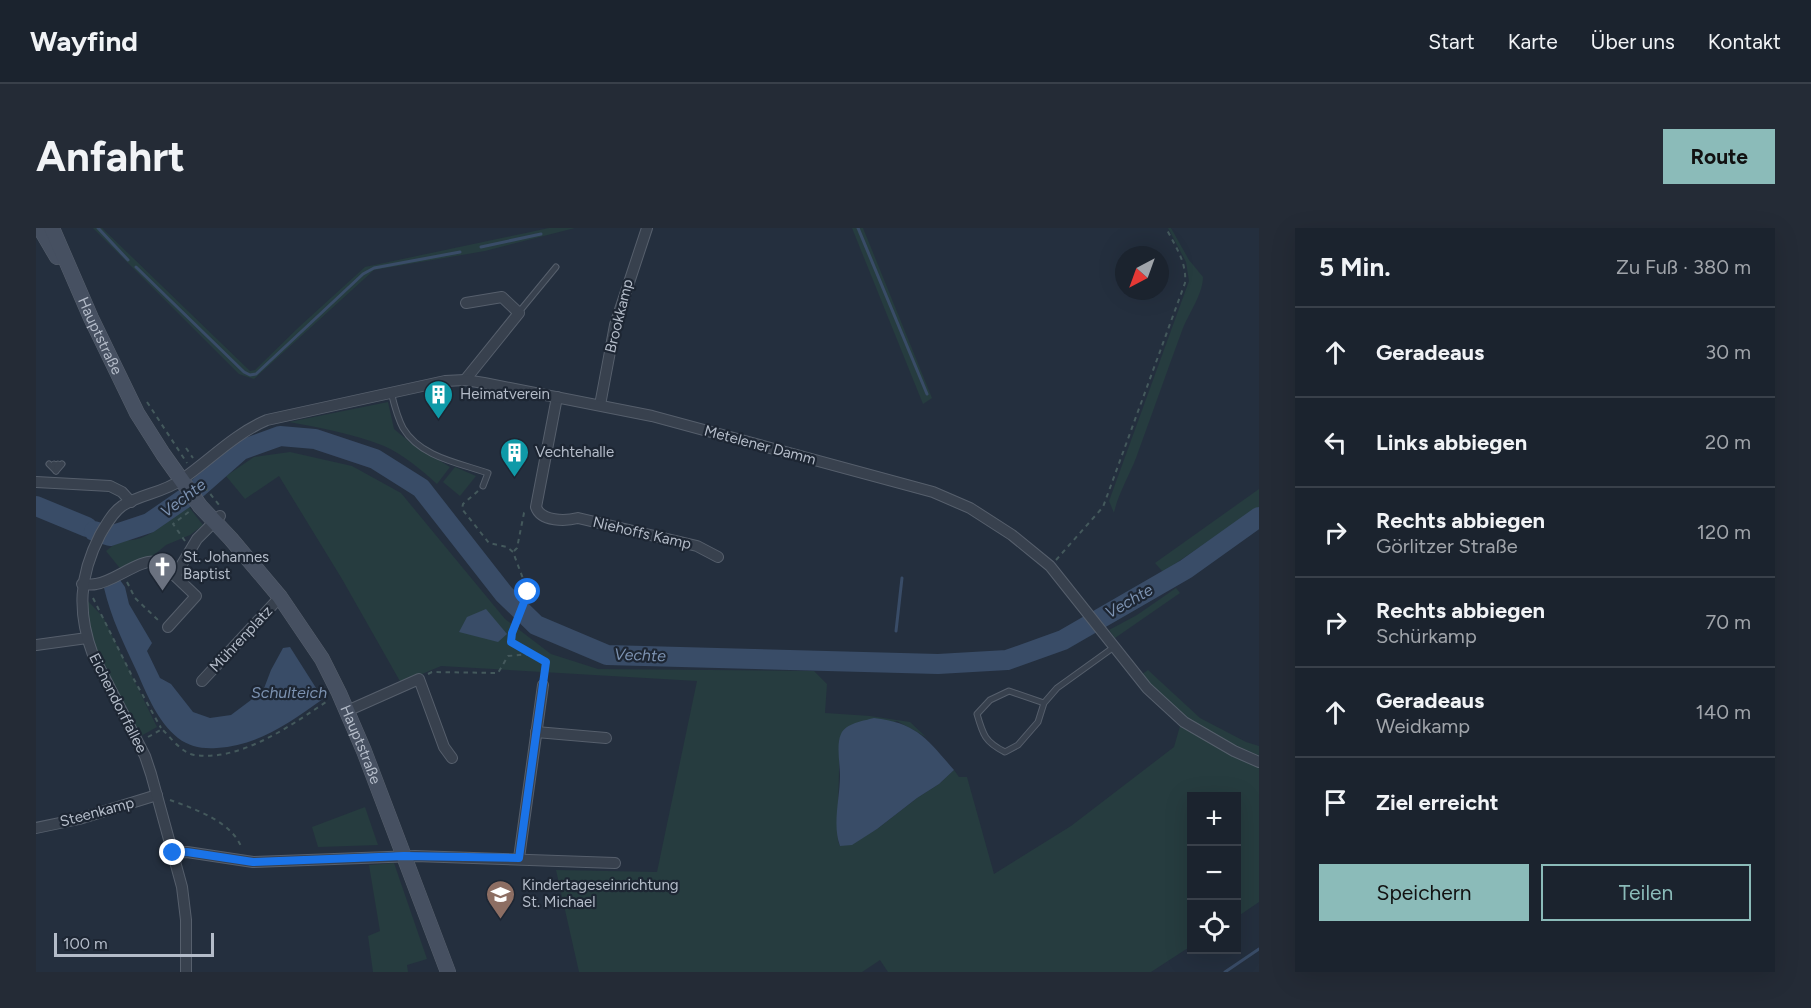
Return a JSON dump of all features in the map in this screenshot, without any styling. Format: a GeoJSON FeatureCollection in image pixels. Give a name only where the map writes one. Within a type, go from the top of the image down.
{"type":"FeatureCollection","features":[{"type":"Feature","properties":{"kind":"main road","name":"Hauptstraße"},"geometry":{"type":"LineString","coordinates":[[40,228],[78,289]]}},
{"type":"Feature","properties":{"kind":"main road","name":"Hauptstraße"},"geometry":{"type":"LineString","coordinates":[[52,228],[78,289],[137,413],[231,539],[280,597],[322,659],[347,711],[448,972]]}},
{"type":"Feature","properties":{"kind":"street","name":"Brookkamp"},"geometry":{"type":"LineString","coordinates":[[600,405],[615,325],[646,228]]}},
{"type":"Feature","properties":{"kind":"street"},"geometry":{"type":"LineString","coordinates":[[465,380],[519,313],[502,297],[466,303]]}},
{"type":"Feature","properties":{"kind":"street","name":"Metelener Damm"},"geometry":{"type":"LineString","coordinates":[[197,491],[250,427],[267,420],[445,381],[465,380],[652,416],[933,492],[970,508],[1012,536],[1050,566],[1146,688],[1184,722],[1234,751],[1259,762]]}},
{"type":"Feature","properties":{"kind":"street","name":"Niehoffs Kamp"},"geometry":{"type":"LineString","coordinates":[[557,398],[536,507],[541,515],[566,521],[578,518],[697,546],[718,557]]}},
{"type":"Feature","properties":{"kind":"street"},"geometry":{"type":"LineString","coordinates":[[36,482],[56,477],[110,486],[122,492],[131,502]]}},
{"type":"Feature","properties":{"kind":"street","name":"Eichendorffallee"},"geometry":{"type":"LineString","coordinates":[[186,972],[186,920],[182,887],[148,765],[87,639],[84,584],[87,562],[97,541],[111,517],[122,506],[164,490],[197,491]]}},
{"type":"Feature","properties":{"kind":"street"},"geometry":{"type":"LineString","coordinates":[[175,576],[197,539],[217,519]]}},
{"type":"Feature","properties":{"kind":"street"},"geometry":{"type":"LineString","coordinates":[[84,584],[94,585],[144,563],[156,561],[162,564],[196,596],[168,627]]}},
{"type":"Feature","properties":{"kind":"street","name":"Mührenplatz"},"geometry":{"type":"LineString","coordinates":[[202,681],[280,597]]}},
{"type":"Feature","properties":{"kind":"street"},"geometry":{"type":"LineString","coordinates":[[36,645],[87,639]]}},
{"type":"Feature","properties":{"kind":"street"},"geometry":{"type":"LineString","coordinates":[[347,711],[419,679],[444,747],[452,758]]}},
{"type":"Feature","properties":{"kind":"street"},"geometry":{"type":"LineString","coordinates":[[519,858],[543,685]]}},
{"type":"Feature","properties":{"kind":"street"},"geometry":{"type":"LineString","coordinates":[[536,732],[606,738]]}},
{"type":"Feature","properties":{"kind":"street","name":"Steenkamp"},"geometry":{"type":"LineString","coordinates":[[36,828],[79,819],[157,795]]}},
{"type":"Feature","properties":{"kind":"street"},"geometry":{"type":"LineString","coordinates":[[173,853],[187,852],[245,861],[404,856],[519,858],[615,863]]}},
{"type":"Feature","properties":{"kind":"lane"},"geometry":{"type":"LineString","coordinates":[[519,313],[556,267]]}},
{"type":"Feature","properties":{"kind":"lane"},"geometry":{"type":"LineString","coordinates":[[391,392],[398,417],[414,441],[438,457],[489,473],[483,486]]}},
{"type":"Feature","properties":{"kind":"lane"},"geometry":{"type":"LineString","coordinates":[[56,477],[56,464],[56,477]]}},
{"type":"Feature","properties":{"kind":"lane"},"geometry":{"type":"LineString","coordinates":[[1044,703],[1009,691],[990,700],[977,714],[982,731],[992,745],[1005,752],[1018,746],[1038,722],[1044,703],[1111,643]]}},
{"type":"Feature","properties":{"kind":"path"},"geometry":{"type":"LineString","coordinates":[[1050,566],[1103,507],[1185,283],[1186,271],[1183,260],[1166,228]]}},
{"type":"Feature","properties":{"kind":"path"},"geometry":{"type":"LineString","coordinates":[[186,448],[194,458]]}},
{"type":"Feature","properties":{"kind":"path"},"geometry":{"type":"LineString","coordinates":[[483,486],[463,504],[462,509],[489,543],[507,547],[513,552],[528,592],[512,633],[511,642],[546,662],[543,685]]}},
{"type":"Feature","properties":{"kind":"path"},"geometry":{"type":"LineString","coordinates":[[191,549],[172,524],[197,491]]}},
{"type":"Feature","properties":{"kind":"path"},"geometry":{"type":"LineString","coordinates":[[513,552],[517,548],[524,513]]}},
{"type":"Feature","properties":{"kind":"path"},"geometry":{"type":"LineString","coordinates":[[123,574],[135,598],[168,627]]}},
{"type":"Feature","properties":{"kind":"path"},"geometry":{"type":"LineString","coordinates":[[84,584],[162,729],[192,755],[219,754],[250,746],[283,731],[332,698]]}},
{"type":"Feature","properties":{"kind":"path"},"geometry":{"type":"LineString","coordinates":[[419,679],[432,672],[498,673],[508,656],[531,654]]}},
{"type":"Feature","properties":{"kind":"path"},"geometry":{"type":"LineString","coordinates":[[138,743],[162,729]]}},
{"type":"Feature","properties":{"kind":"path"},"geometry":{"type":"LineString","coordinates":[[157,795],[218,821],[239,842],[245,861]]}},
{"type":"Feature","properties":{"kind":"green space"},"geometry":{"type":"Polygon","coordinates":[[[93,228],[102,228],[250,371],[255,370],[365,267],[549,228],[575,228],[485,251],[374,270],[254,379],[239,374],[93,228]]]}},
{"type":"Feature","properties":{"kind":"green space"},"geometry":{"type":"Polygon","coordinates":[[[852,228],[863,228],[932,398],[923,404],[852,228]]]}},
{"type":"Feature","properties":{"kind":"green space"},"geometry":{"type":"Polygon","coordinates":[[[1168,228],[1171,228],[1189,260],[1203,277],[1202,283],[1199,296],[1183,328],[1114,513],[1109,501],[1189,281],[1186,262],[1168,228]]]}},
{"type":"Feature","properties":{"kind":"green space"},"geometry":{"type":"Polygon","coordinates":[[[388,402],[394,429],[411,443],[450,467],[437,484],[412,463],[384,446],[349,435],[289,422],[388,402]]]}},
{"type":"Feature","properties":{"kind":"green space"},"geometry":{"type":"Polygon","coordinates":[[[290,452],[352,466],[401,493],[505,619],[551,654],[598,669],[814,671],[827,684],[825,713],[910,722],[926,737],[897,721],[839,740],[838,841],[840,846],[877,829],[939,784],[954,770],[959,777],[967,777],[994,874],[1071,826],[1174,747],[1180,726],[1259,767],[1259,902],[1241,914],[1241,792],[1187,792],[1187,949],[1151,972],[888,972],[880,960],[862,972],[579,972],[556,870],[657,872],[697,681],[441,666],[401,683],[342,579],[279,476],[245,499],[226,476],[254,457],[290,452]]]}},
{"type":"Feature","properties":{"kind":"green space"},"geometry":{"type":"Polygon","coordinates":[[[455,467],[476,476],[460,496],[443,482],[455,467]]]}},
{"type":"Feature","properties":{"kind":"green space"},"geometry":{"type":"Polygon","coordinates":[[[1259,489],[1259,507],[1163,572],[1155,563],[1259,489]]]}},
{"type":"Feature","properties":{"kind":"green space"},"geometry":{"type":"Polygon","coordinates":[[[188,506],[203,525],[190,535],[166,545],[149,559],[123,572],[106,551],[121,539],[139,539],[148,535],[188,506]]]}},
{"type":"Feature","properties":{"kind":"green space"},"geometry":{"type":"Polygon","coordinates":[[[1176,588],[1180,593],[1115,638],[1109,630],[1137,615],[1176,588]]]}},
{"type":"Feature","properties":{"kind":"green space"},"geometry":{"type":"Polygon","coordinates":[[[87,600],[103,617],[157,727],[139,737],[90,638],[87,600]]]}},
{"type":"Feature","properties":{"kind":"green space"},"geometry":{"type":"Polygon","coordinates":[[[1148,670],[1200,718],[1246,742],[1259,746],[1259,756],[1207,732],[1183,716],[1141,675],[1148,670]]]}},
{"type":"Feature","properties":{"kind":"green space"},"geometry":{"type":"Polygon","coordinates":[[[365,807],[378,845],[318,847],[312,827],[365,807]]]}},
{"type":"Feature","properties":{"kind":"green space"},"geometry":{"type":"Polygon","coordinates":[[[394,863],[427,959],[407,965],[408,972],[373,972],[368,936],[380,931],[369,865],[394,863]]]}},
{"type":"Feature","properties":{"kind":"water","name":"Schulteich"},"geometry":{"type":"Polygon","coordinates":[[[120,580],[125,587],[129,604],[152,643],[147,651],[160,678],[171,684],[193,712],[210,718],[231,715],[263,691],[283,648],[290,647],[323,699],[260,738],[217,748],[196,747],[183,741],[171,732],[154,708],[114,620],[104,588],[120,580]]]}},
{"type":"Feature","properties":{"kind":"water"},"geometry":{"type":"Polygon","coordinates":[[[486,609],[507,634],[498,642],[459,632],[467,617],[486,609]]]}},
{"type":"Feature","properties":{"kind":"water"},"geometry":{"type":"Polygon","coordinates":[[[874,718],[889,720],[911,728],[928,741],[954,770],[939,784],[877,829],[852,845],[840,846],[836,820],[840,776],[838,749],[841,734],[851,725],[874,718]]]}},
{"type":"Feature","properties":{"kind":"waterway"},"geometry":{"type":"LineString","coordinates":[[98,228],[128,260]]}},
{"type":"Feature","properties":{"kind":"waterway"},"geometry":{"type":"LineString","coordinates":[[858,228],[927,394]]}},
{"type":"Feature","properties":{"kind":"waterway"},"geometry":{"type":"LineString","coordinates":[[481,247],[541,234]]}},
{"type":"Feature","properties":{"kind":"waterway"},"geometry":{"type":"LineString","coordinates":[[136,267],[244,372],[250,375],[256,374],[363,274],[374,268],[460,252]]}},
{"type":"Feature","properties":{"kind":"waterway","name":"Vechte"},"geometry":{"type":"LineString","coordinates":[[94,531],[110,536],[149,523],[191,494],[241,450],[280,436],[315,439],[375,459],[421,488],[504,594],[536,625],[607,655],[938,664],[1007,660],[1063,640],[1186,569],[1259,517]]}},
{"type":"Feature","properties":{"kind":"waterway","name":"Vechte"},"geometry":{"type":"LineString","coordinates":[[36,506],[87,527]]}},
{"type":"Feature","properties":{"kind":"waterway"},"geometry":{"type":"LineString","coordinates":[[896,631],[902,578]]}},
{"type":"Feature","properties":{"kind":"waterway"},"geometry":{"type":"LineString","coordinates":[[1225,972],[1259,949]]}},
{"type":"Feature","properties":{"kind":"place","name":"Heimatverein"},"geometry":{"type":"Point","coordinates":[439,420]}},
{"type":"Feature","properties":{"kind":"place","name":"Vechtehalle"},"geometry":{"type":"Point","coordinates":[514,478]}},
{"type":"Feature","properties":{"kind":"place","name":"St. Johannes Baptist"},"geometry":{"type":"Point","coordinates":[162,592]}},
{"type":"Feature","properties":{"kind":"place","name":"Kindertageseinrichtung St. Michael"},"geometry":{"type":"Point","coordinates":[501,920]}},
{"type":"Feature","properties":{"kind":"route"},"geometry":{"type":"LineString","coordinates":[[173,853],[187,852],[253,862],[404,856],[519,858],[546,662],[516,647],[511,642],[512,633],[528,592]]}}]}
